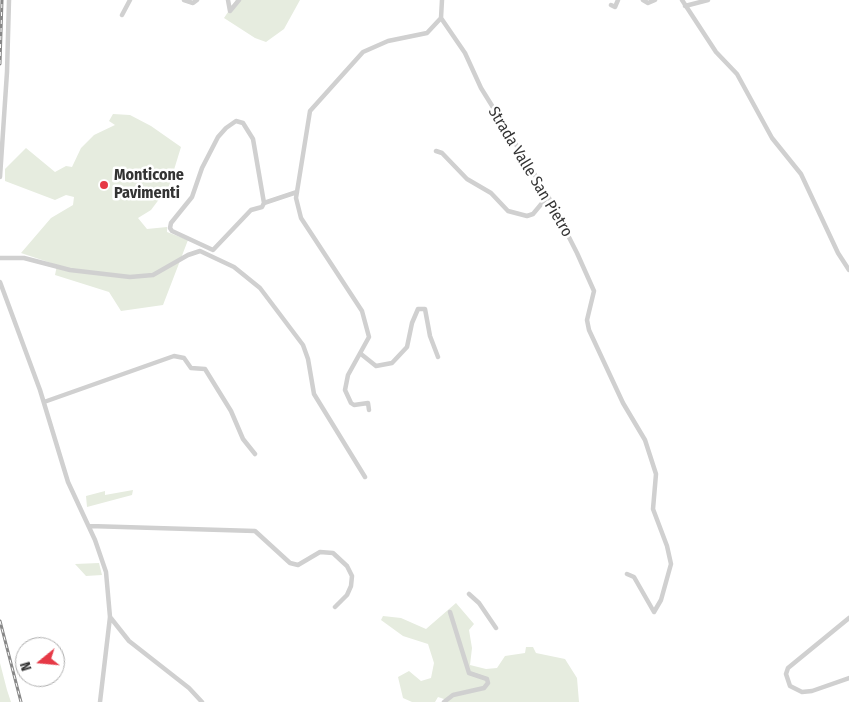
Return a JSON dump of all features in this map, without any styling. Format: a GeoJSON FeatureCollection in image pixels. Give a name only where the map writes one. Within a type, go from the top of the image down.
{"type":"FeatureCollection","features":[{"type":"Feature","properties":{"kind":"street"},"geometry":{"type":"LineString","coordinates":[[0,178],[7,72],[9,0]]}},
{"type":"Feature","properties":{"kind":"street"},"geometry":{"type":"LineString","coordinates":[[122,15],[130,0]]}},
{"type":"Feature","properties":{"kind":"street"},"geometry":{"type":"LineString","coordinates":[[184,0],[193,2],[197,0]]}},
{"type":"Feature","properties":{"kind":"street"},"geometry":{"type":"LineString","coordinates":[[228,0],[230,10],[239,0]]}},
{"type":"Feature","properties":{"kind":"street"},"geometry":{"type":"LineString","coordinates":[[369,410],[368,403],[354,406],[345,390],[348,375],[369,338],[362,311],[301,218],[296,198],[310,111],[363,52],[388,40],[427,33],[441,18],[442,0]]}},
{"type":"Feature","properties":{"kind":"street"},"geometry":{"type":"LineString","coordinates":[[611,5],[615,7],[618,0]]}},
{"type":"Feature","properties":{"kind":"street"},"geometry":{"type":"LineString","coordinates":[[643,0],[648,3],[655,0]]}},
{"type":"Feature","properties":{"kind":"street"},"geometry":{"type":"LineString","coordinates":[[682,0],[716,52],[737,74],[772,138],[801,174],[838,253],[849,270]]}},
{"type":"Feature","properties":{"kind":"street"},"geometry":{"type":"LineString","coordinates":[[685,6],[708,0]]}},
{"type":"Feature","properties":{"kind":"street","name":"Strada Valle San Pietro"},"geometry":{"type":"LineString","coordinates":[[441,18],[465,53],[481,88],[548,196],[577,253],[594,291],[587,320],[589,330],[623,404],[645,440],[656,474],[653,509],[667,546],[671,564],[661,600],[654,612],[634,577],[627,574]]}},
{"type":"Feature","properties":{"kind":"street"},"geometry":{"type":"LineString","coordinates":[[264,203],[253,139],[243,123],[234,122],[218,137],[202,168],[192,197],[170,226],[172,231],[208,249],[215,249],[251,210],[262,207],[264,203],[297,192]]}},
{"type":"Feature","properties":{"kind":"street"},"geometry":{"type":"LineString","coordinates":[[436,151],[442,152],[468,179],[491,193],[508,211],[527,216],[534,214],[548,196]]}},
{"type":"Feature","properties":{"kind":"street"},"geometry":{"type":"LineString","coordinates":[[215,249],[216,257]]}},
{"type":"Feature","properties":{"kind":"street"},"geometry":{"type":"LineString","coordinates":[[0,258],[24,258],[70,270],[130,277],[153,274],[200,251],[234,267],[260,288],[306,350],[314,394],[365,477]]}},
{"type":"Feature","properties":{"kind":"street"},"geometry":{"type":"LineString","coordinates":[[0,282],[44,402],[68,482],[89,526],[106,572],[110,617],[100,702]]}},
{"type":"Feature","properties":{"kind":"street"},"geometry":{"type":"LineString","coordinates":[[361,354],[376,366],[392,362],[408,347],[412,322],[418,309],[425,309],[430,336],[438,357]]}},
{"type":"Feature","properties":{"kind":"street"},"geometry":{"type":"LineString","coordinates":[[44,402],[174,356],[184,358],[191,368],[205,369],[231,411],[243,439],[254,454]]}},
{"type":"Feature","properties":{"kind":"street"},"geometry":{"type":"LineString","coordinates":[[89,526],[255,531],[290,563],[298,565],[320,552],[333,553],[347,566],[352,576],[347,595],[335,607]]}},
{"type":"Feature","properties":{"kind":"street"},"geometry":{"type":"LineString","coordinates":[[469,594],[479,604],[496,628]]}},
{"type":"Feature","properties":{"kind":"street"},"geometry":{"type":"LineString","coordinates":[[444,702],[453,695],[484,688],[488,683],[487,678],[468,673],[450,612]]}},
{"type":"Feature","properties":{"kind":"street"},"geometry":{"type":"LineString","coordinates":[[110,617],[129,641],[189,688],[202,702]]}},
{"type":"Feature","properties":{"kind":"street"},"geometry":{"type":"LineString","coordinates":[[849,618],[788,668],[786,674],[790,686],[802,692],[812,692],[849,678]]}},
{"type":"Feature","properties":{"kind":"shaded area"},"geometry":{"type":"Polygon","coordinates":[[[236,0],[300,0],[284,29],[266,42],[255,38],[224,18],[236,0]]]}},
{"type":"Feature","properties":{"kind":"shaded area"},"geometry":{"type":"Polygon","coordinates":[[[113,114],[130,115],[151,126],[181,147],[169,186],[151,210],[138,218],[147,229],[167,227],[167,232],[188,240],[163,305],[121,311],[109,292],[55,275],[57,265],[21,253],[51,218],[73,205],[74,197],[66,195],[55,200],[5,181],[5,169],[26,148],[55,172],[66,166],[72,167],[81,148],[94,135],[115,125],[109,121],[113,114]]]}},
{"type":"Feature","properties":{"kind":"shaded area"},"geometry":{"type":"Polygon","coordinates":[[[133,490],[132,495],[87,507],[86,496],[105,491],[105,495],[133,490]]]}},
{"type":"Feature","properties":{"kind":"shaded area"},"geometry":{"type":"Polygon","coordinates":[[[99,563],[102,575],[86,576],[75,564],[99,563]]]}},
{"type":"Feature","properties":{"kind":"shaded area"},"geometry":{"type":"Polygon","coordinates":[[[456,603],[474,624],[469,630],[472,648],[470,665],[486,669],[497,668],[505,656],[525,653],[526,647],[533,647],[536,653],[565,659],[577,678],[579,702],[443,702],[444,699],[438,697],[435,702],[412,702],[403,698],[398,677],[409,671],[421,681],[431,678],[434,663],[428,644],[403,636],[381,620],[383,616],[401,618],[426,629],[456,603]]]}},
{"type":"Feature","properties":{"kind":"shaded area"},"geometry":{"type":"Polygon","coordinates":[[[0,663],[7,690],[11,702],[0,702],[0,663]]]}},
{"type":"Feature","properties":{"kind":"railway"},"geometry":{"type":"LineString","coordinates":[[0,64],[2,0]]}},
{"type":"Feature","properties":{"kind":"railway"},"geometry":{"type":"LineString","coordinates":[[0,621],[21,702]]}},
{"type":"Feature","properties":{"kind":"place","name":"Monticone Pavimenti"},"geometry":{"type":"Point","coordinates":[104,185]}}]}
